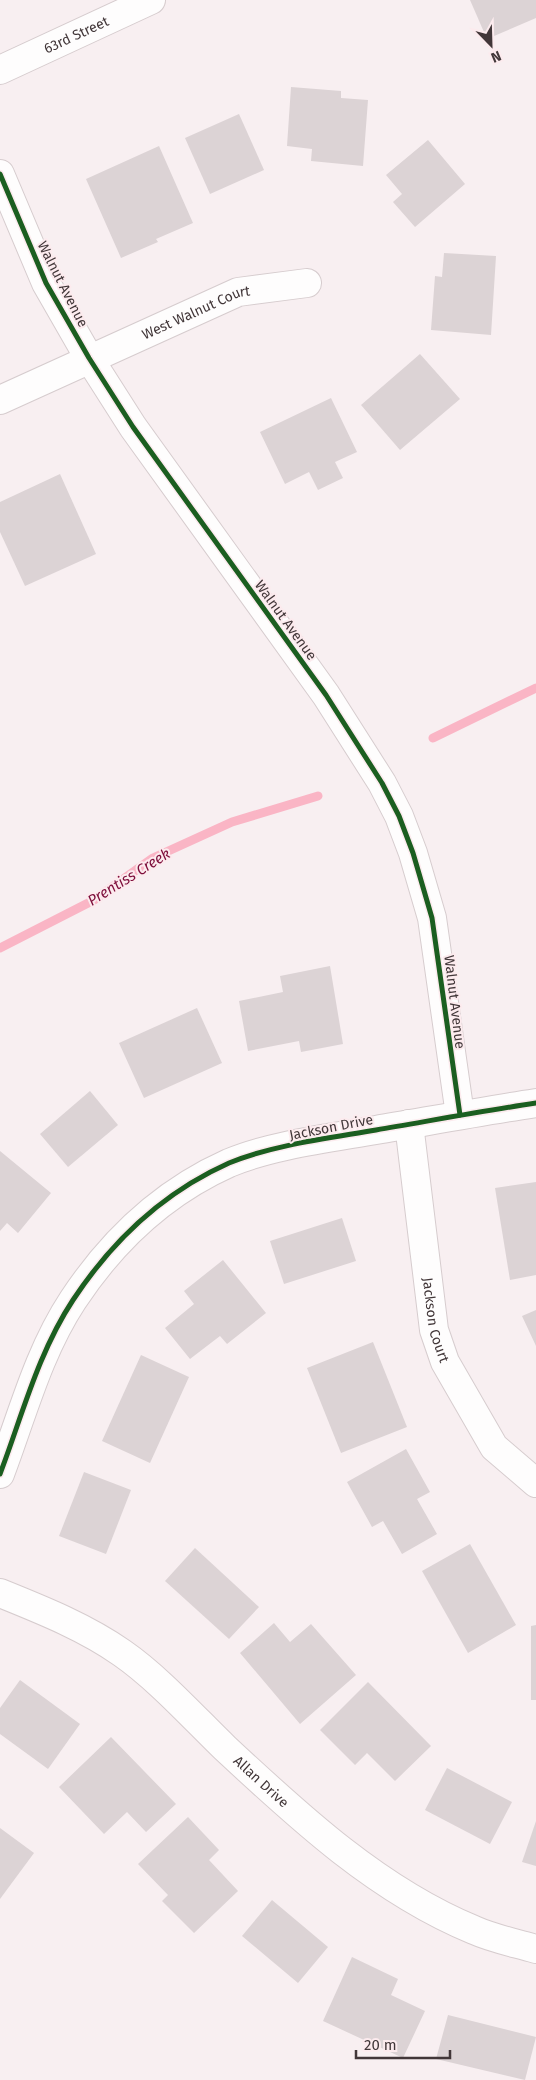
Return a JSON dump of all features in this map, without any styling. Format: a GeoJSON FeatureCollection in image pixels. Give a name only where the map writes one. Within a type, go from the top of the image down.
{"type":"FeatureCollection","features":[{"type":"Feature","properties":{"kind":"street","name":"63rd Street"},"geometry":{"type":"LineString","coordinates":[[0,70],[151,0]]}},
{"type":"Feature","properties":{"kind":"street","name":"Walnut Avenue"},"geometry":{"type":"LineString","coordinates":[[0,174],[46,283],[89,358],[133,427],[326,695],[382,783],[399,816],[413,853],[432,918],[460,1115]]}},
{"type":"Feature","properties":{"kind":"street","name":"West Walnut Court"},"geometry":{"type":"LineString","coordinates":[[0,400],[238,292],[308,283]]}},
{"type":"Feature","properties":{"kind":"street","name":"Jackson Drive"},"geometry":{"type":"LineString","coordinates":[[0,1474],[43,1356],[72,1301],[103,1257],[146,1215],[183,1187],[230,1163],[277,1149],[321,1139],[536,1102]]}},
{"type":"Feature","properties":{"kind":"street","name":"Jackson Court"},"geometry":{"type":"LineString","coordinates":[[409,1124],[434,1330],[445,1362],[494,1447],[536,1483]]}},
{"type":"Feature","properties":{"kind":"street","name":"Allan Drive"},"geometry":{"type":"LineString","coordinates":[[0,1593],[64,1619],[122,1653],[154,1680],[272,1792],[371,1873],[428,1907],[475,1931],[536,1949]]}},
{"type":"Feature","properties":{"kind":"building"},"geometry":{"type":"Polygon","coordinates":[[[470,0],[536,0],[536,18],[487,39],[470,0]]]}},
{"type":"Feature","properties":{"kind":"building"},"geometry":{"type":"Polygon","coordinates":[[[291,87],[341,91],[341,98],[368,100],[363,166],[311,161],[312,149],[287,146],[291,87]]]}},
{"type":"Feature","properties":{"kind":"building"},"geometry":{"type":"Polygon","coordinates":[[[239,114],[264,170],[210,194],[185,138],[239,114]]]}},
{"type":"Feature","properties":{"kind":"building"},"geometry":{"type":"Polygon","coordinates":[[[428,140],[465,184],[415,227],[393,202],[402,194],[386,175],[428,140]]]}},
{"type":"Feature","properties":{"kind":"building"},"geometry":{"type":"Polygon","coordinates":[[[159,146],[193,223],[156,239],[158,242],[121,258],[86,179],[159,146]]]}},
{"type":"Feature","properties":{"kind":"building"},"geometry":{"type":"Polygon","coordinates":[[[444,253],[496,256],[491,335],[431,330],[435,276],[442,277],[444,253]]]}},
{"type":"Feature","properties":{"kind":"building"},"geometry":{"type":"Polygon","coordinates":[[[420,354],[460,399],[400,450],[361,405],[420,354]]]}},
{"type":"Feature","properties":{"kind":"building"},"geometry":{"type":"Polygon","coordinates":[[[331,398],[357,452],[335,462],[343,478],[318,490],[309,472],[285,484],[260,432],[331,398]]]}},
{"type":"Feature","properties":{"kind":"building"},"geometry":{"type":"Polygon","coordinates":[[[60,474],[96,554],[25,586],[0,532],[0,502],[60,474]]]}},
{"type":"Feature","properties":{"kind":"building"},"geometry":{"type":"Polygon","coordinates":[[[330,966],[343,1044],[301,1052],[299,1041],[248,1051],[239,1001],[283,992],[280,976],[330,966]]]}},
{"type":"Feature","properties":{"kind":"building"},"geometry":{"type":"Polygon","coordinates":[[[197,1008],[222,1063],[144,1098],[119,1043],[197,1008]]]}},
{"type":"Feature","properties":{"kind":"building"},"geometry":{"type":"Polygon","coordinates":[[[90,1091],[118,1125],[68,1167],[40,1134],[90,1091]]]}},
{"type":"Feature","properties":{"kind":"building"},"geometry":{"type":"Polygon","coordinates":[[[0,1151],[51,1193],[18,1233],[7,1223],[0,1231],[0,1151]]]}},
{"type":"Feature","properties":{"kind":"building"},"geometry":{"type":"Polygon","coordinates":[[[536,1182],[536,1275],[510,1280],[495,1188],[536,1182]]]}},
{"type":"Feature","properties":{"kind":"building"},"geometry":{"type":"Polygon","coordinates":[[[342,1218],[356,1261],[284,1284],[270,1241],[342,1218]]]}},
{"type":"Feature","properties":{"kind":"building"},"geometry":{"type":"Polygon","coordinates":[[[223,1260],[266,1313],[227,1344],[220,1336],[190,1359],[165,1328],[194,1304],[184,1291],[223,1260]]]}},
{"type":"Feature","properties":{"kind":"building"},"geometry":{"type":"Polygon","coordinates":[[[536,1310],[536,1346],[522,1316],[536,1310]]]}},
{"type":"Feature","properties":{"kind":"building"},"geometry":{"type":"Polygon","coordinates":[[[373,1342],[407,1427],[341,1453],[307,1368],[373,1342]]]}},
{"type":"Feature","properties":{"kind":"building"},"geometry":{"type":"Polygon","coordinates":[[[141,1355],[189,1377],[150,1463],[102,1441],[141,1355]]]}},
{"type":"Feature","properties":{"kind":"building"},"geometry":{"type":"Polygon","coordinates":[[[406,1449],[430,1492],[417,1499],[437,1534],[402,1554],[383,1521],[372,1527],[347,1482],[406,1449]]]}},
{"type":"Feature","properties":{"kind":"building"},"geometry":{"type":"Polygon","coordinates":[[[84,1472],[131,1490],[106,1554],[59,1536],[84,1472]]]}},
{"type":"Feature","properties":{"kind":"building"},"geometry":{"type":"Polygon","coordinates":[[[470,1544],[516,1625],[468,1653],[422,1571],[470,1544]]]}},
{"type":"Feature","properties":{"kind":"building"},"geometry":{"type":"Polygon","coordinates":[[[195,1548],[259,1607],[229,1639],[165,1581],[195,1548]]]}},
{"type":"Feature","properties":{"kind":"building"},"geometry":{"type":"Polygon","coordinates":[[[274,1623],[290,1642],[311,1624],[356,1675],[300,1724],[240,1653],[274,1623]]]}},
{"type":"Feature","properties":{"kind":"building"},"geometry":{"type":"Polygon","coordinates":[[[536,1625],[536,1700],[531,1700],[531,1626],[536,1625]]]}},
{"type":"Feature","properties":{"kind":"building"},"geometry":{"type":"Polygon","coordinates":[[[20,1680],[80,1724],[48,1769],[0,1734],[0,1708],[20,1680]]]}},
{"type":"Feature","properties":{"kind":"building"},"geometry":{"type":"Polygon","coordinates":[[[368,1682],[431,1746],[395,1781],[367,1753],[355,1765],[320,1730],[368,1682]]]}},
{"type":"Feature","properties":{"kind":"building"},"geometry":{"type":"Polygon","coordinates":[[[111,1737],[176,1804],[146,1832],[127,1812],[104,1834],[59,1787],[111,1737]]]}},
{"type":"Feature","properties":{"kind":"building"},"geometry":{"type":"Polygon","coordinates":[[[447,1768],[512,1802],[490,1844],[425,1810],[447,1768]]]}},
{"type":"Feature","properties":{"kind":"building"},"geometry":{"type":"Polygon","coordinates":[[[188,1817],[219,1850],[209,1860],[238,1891],[194,1933],[162,1901],[168,1895],[138,1864],[188,1817]]]}},
{"type":"Feature","properties":{"kind":"building"},"geometry":{"type":"Polygon","coordinates":[[[536,1821],[536,1866],[522,1862],[536,1821]]]}},
{"type":"Feature","properties":{"kind":"building"},"geometry":{"type":"Polygon","coordinates":[[[0,1828],[34,1853],[0,1899],[0,1828]]]}},
{"type":"Feature","properties":{"kind":"building"},"geometry":{"type":"Polygon","coordinates":[[[272,1900],[328,1947],[298,1983],[242,1936],[272,1900]]]}},
{"type":"Feature","properties":{"kind":"building"},"geometry":{"type":"Polygon","coordinates":[[[352,1957],[398,1979],[391,1995],[425,2011],[403,2058],[323,2021],[352,1957]]]}},
{"type":"Feature","properties":{"kind":"building"},"geometry":{"type":"Polygon","coordinates":[[[448,2015],[536,2037],[525,2080],[436,2059],[448,2015]]]}},
{"type":"Feature","properties":{"kind":"waterway","name":"Prentiss Creek"},"geometry":{"type":"LineString","coordinates":[[433,738],[536,688]]}},
{"type":"Feature","properties":{"kind":"waterway","name":"Prentiss Creek"},"geometry":{"type":"LineString","coordinates":[[0,948],[94,900],[153,858],[232,822],[318,796]]}},
{"type":"Feature","properties":{"kind":"cycle path"},"geometry":{"type":"LineString","coordinates":[[0,174],[46,283],[89,358],[133,427],[326,695],[382,783],[399,816],[413,853],[432,918],[460,1115]]}},
{"type":"Feature","properties":{"kind":"cycle path"},"geometry":{"type":"LineString","coordinates":[[0,1474],[40,1363],[73,1300],[88,1278],[122,1238],[141,1220],[183,1188],[229,1163],[264,1151],[321,1139],[536,1103]]}}]}
